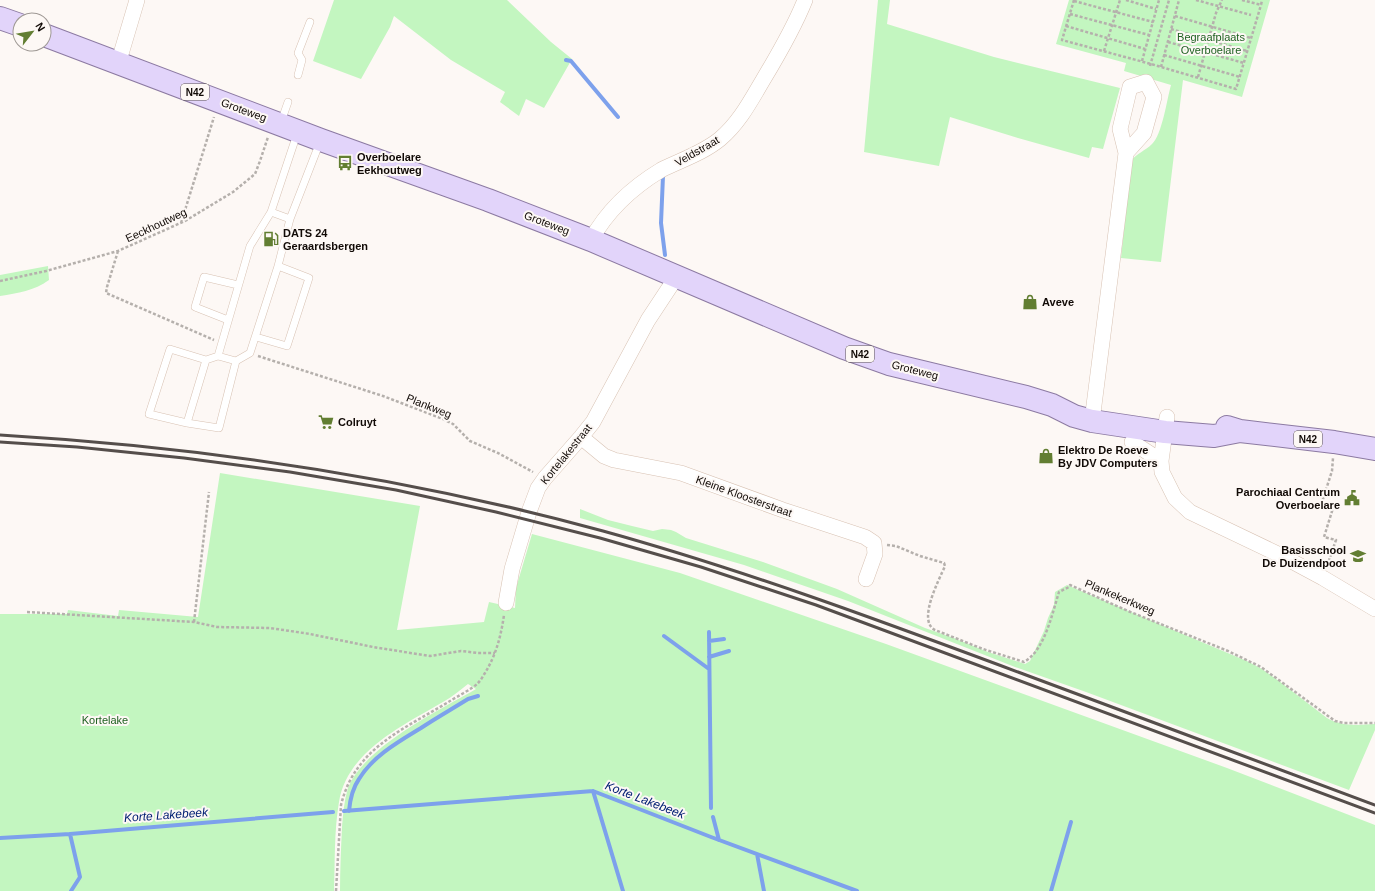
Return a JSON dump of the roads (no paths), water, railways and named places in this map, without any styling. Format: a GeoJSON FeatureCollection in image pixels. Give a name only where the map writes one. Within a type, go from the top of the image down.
{"type":"FeatureCollection","features":[{"type":"Feature","properties":{"kind":"main road"},"geometry":{"type":"LineString","coordinates":[[0,18],[12,22]]}},
{"type":"Feature","properties":{"kind":"main road","name":"Groteweg"},"geometry":{"type":"LineString","coordinates":[[52,38],[321,140],[488,200],[591,240],[852,351],[889,364],[1093,414],[1166,425],[1204,421],[1240,431],[1334,442],[1375,449]]}},
{"type":"Feature","properties":{"kind":"street"},"geometry":{"type":"LineString","coordinates":[[118,64],[137,0]]}},
{"type":"Feature","properties":{"kind":"street","name":"Veldstraat"},"geometry":{"type":"LineString","coordinates":[[591,240],[599,226],[615,207],[634,189],[661,171],[707,148],[720,139],[740,119],[776,58],[805,0]]}},
{"type":"Feature","properties":{"kind":"street"},"geometry":{"type":"LineString","coordinates":[[1093,414],[1126,153]]}},
{"type":"Feature","properties":{"kind":"street","name":"Kortelakestraat"},"geometry":{"type":"LineString","coordinates":[[506,603],[512,570],[529,512],[538,488],[592,422],[648,320],[677,276]]}},
{"type":"Feature","properties":{"kind":"street"},"geometry":{"type":"LineString","coordinates":[[1166,425],[1161,461],[1162,472],[1175,498],[1190,512],[1282,556],[1375,609]]}},
{"type":"Feature","properties":{"kind":"street","name":"Kleine Kloosterstraat"},"geometry":{"type":"LineString","coordinates":[[581,437],[604,456],[609,458],[681,473],[866,538],[874,543],[875,554],[866,579]]}},
{"type":"Feature","properties":{"kind":"street"},"geometry":{"type":"LineString","coordinates":[[1132,442],[1161,461]]}},
{"type":"Feature","properties":{"kind":"lane"},"geometry":{"type":"LineString","coordinates":[[298,75],[302,60],[298,53],[310,22]]}},
{"type":"Feature","properties":{"kind":"lane"},"geometry":{"type":"LineString","coordinates":[[218,356],[250,246],[271,212],[288,102]]}},
{"type":"Feature","properties":{"kind":"lane"},"geometry":{"type":"LineString","coordinates":[[236,361],[219,428],[187,423],[150,414],[170,349],[206,360],[218,356],[236,361],[250,353],[278,266],[290,220],[321,140]]}},
{"type":"Feature","properties":{"kind":"lane"},"geometry":{"type":"LineString","coordinates":[[271,212],[290,220]]}},
{"type":"Feature","properties":{"kind":"lane"},"geometry":{"type":"LineString","coordinates":[[256,337],[287,346],[309,278],[278,266]]}},
{"type":"Feature","properties":{"kind":"lane"},"geometry":{"type":"LineString","coordinates":[[228,320],[195,307],[204,277],[238,285]]}},
{"type":"Feature","properties":{"kind":"lane"},"geometry":{"type":"LineString","coordinates":[[187,423],[206,360]]}},
{"type":"Feature","properties":{"kind":"waterway"},"geometry":{"type":"LineString","coordinates":[[566,60],[571,61],[618,117]]}},
{"type":"Feature","properties":{"kind":"waterway"},"geometry":{"type":"LineString","coordinates":[[663,176],[661,223],[665,255]]}},
{"type":"Feature","properties":{"kind":"waterway"},"geometry":{"type":"LineString","coordinates":[[709,632],[711,808]]}},
{"type":"Feature","properties":{"kind":"waterway"},"geometry":{"type":"LineString","coordinates":[[664,636],[709,669]]}},
{"type":"Feature","properties":{"kind":"waterway"},"geometry":{"type":"LineString","coordinates":[[709,641],[724,639]]}},
{"type":"Feature","properties":{"kind":"waterway"},"geometry":{"type":"LineString","coordinates":[[709,657],[729,651]]}},
{"type":"Feature","properties":{"kind":"waterway"},"geometry":{"type":"LineString","coordinates":[[349,811],[355,787],[371,763],[395,744],[438,717],[468,699],[478,696]]}},
{"type":"Feature","properties":{"kind":"waterway"},"geometry":{"type":"LineString","coordinates":[[593,791],[623,891]]}},
{"type":"Feature","properties":{"kind":"waterway","name":"Korte Lakebeek"},"geometry":{"type":"LineString","coordinates":[[344,811],[593,791],[711,837],[857,891]]}},
{"type":"Feature","properties":{"kind":"waterway","name":"Korte Lakebeek"},"geometry":{"type":"LineString","coordinates":[[0,838],[70,834],[333,812]]}},
{"type":"Feature","properties":{"kind":"waterway"},"geometry":{"type":"LineString","coordinates":[[713,817],[719,840]]}},
{"type":"Feature","properties":{"kind":"waterway"},"geometry":{"type":"LineString","coordinates":[[1051,891],[1071,822]]}},
{"type":"Feature","properties":{"kind":"waterway"},"geometry":{"type":"LineString","coordinates":[[70,834],[80,877],[71,891]]}},
{"type":"Feature","properties":{"kind":"waterway"},"geometry":{"type":"LineString","coordinates":[[757,854],[764,891]]}},
{"type":"Feature","properties":{"kind":"railway"},"geometry":{"type":"LineString","coordinates":[[0,435],[152,447],[304,467],[454,495],[603,531],[708,562],[864,615],[1375,805]]}},
{"type":"Feature","properties":{"kind":"railway"},"geometry":{"type":"LineString","coordinates":[[0,442],[77,447],[184,458],[290,472],[396,490],[496,512],[600,538],[701,567],[816,605],[1375,813]]}},
{"type":"Feature","properties":{"kind":"place","name":"Overboelare Eekhoutweg"},"geometry":{"type":"Point","coordinates":[345,163]}},
{"type":"Feature","properties":{"kind":"place","name":"DATS 24 Geraardsbergen"},"geometry":{"type":"Point","coordinates":[271,239]}},
{"type":"Feature","properties":{"kind":"place","name":"Aveve"},"geometry":{"type":"Point","coordinates":[1030,302]}},
{"type":"Feature","properties":{"kind":"place","name":"Colruyt"},"geometry":{"type":"Point","coordinates":[326,422]}},
{"type":"Feature","properties":{"kind":"place","name":"Elektro De Roeve By JDV Computers"},"geometry":{"type":"Point","coordinates":[1046,456]}},
{"type":"Feature","properties":{"kind":"place","name":"Parochiaal Centrum Overboelare"},"geometry":{"type":"Point","coordinates":[1352,498]}},
{"type":"Feature","properties":{"kind":"place","name":"Basisschool De Duizendpoot"},"geometry":{"type":"Point","coordinates":[1358,556]}},
{"type":"Feature","properties":{"kind":"park label","name":"Begraafplaats Overboelare"},"geometry":{"type":"Point","coordinates":[1211,43]}},
{"type":"Feature","properties":{"kind":"park label","name":"Kortelake"},"geometry":{"type":"Point","coordinates":[105,720]}}]}
